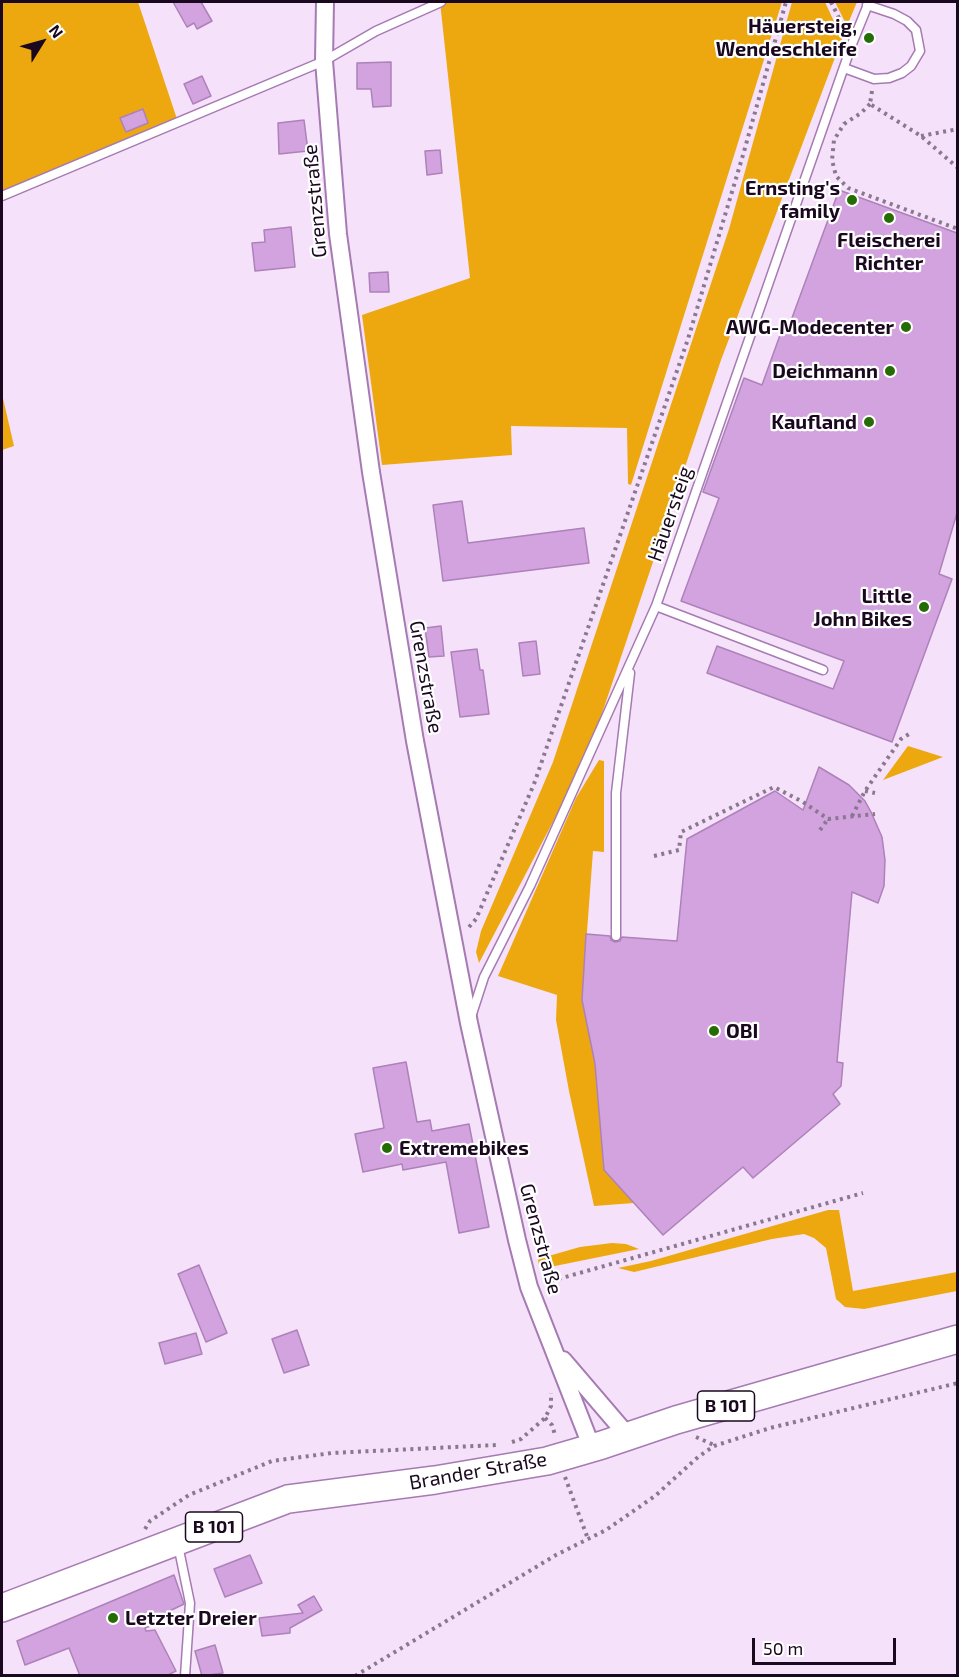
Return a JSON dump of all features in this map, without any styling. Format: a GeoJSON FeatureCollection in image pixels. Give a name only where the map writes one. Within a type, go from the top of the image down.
{"type":"FeatureCollection","features":[{"type":"Feature","properties":{"kind":"main road","name":"Brander Straße"},"geometry":{"type":"LineString","coordinates":[[2,1608],[288,1499],[435,1480],[547,1461],[676,1420],[957,1339]]}},
{"type":"Feature","properties":{"kind":"street","name":"Grenzstraße"},"geometry":{"type":"LineString","coordinates":[[325,2],[324,62],[338,234],[370,472],[415,741],[469,1023],[517,1240],[529,1287],[592,1448]]}},
{"type":"Feature","properties":{"kind":"street","name":"Grenzstraße"},"geometry":{"type":"LineString","coordinates":[[553,1348],[628,1436]]}},
{"type":"Feature","properties":{"kind":"lane"},"geometry":{"type":"LineString","coordinates":[[2,195],[324,62],[376,31],[441,2]]}},
{"type":"Feature","properties":{"kind":"lane"},"geometry":{"type":"LineString","coordinates":[[844,68],[874,79],[889,78],[902,73],[911,66],[920,51],[916,30],[907,21],[868,3]]}},
{"type":"Feature","properties":{"kind":"lane","name":"Häuersteig"},"geometry":{"type":"LineString","coordinates":[[469,1023],[484,977],[530,886],[656,606],[868,3]]}},
{"type":"Feature","properties":{"kind":"lane"},"geometry":{"type":"LineString","coordinates":[[656,606],[824,670]]}},
{"type":"Feature","properties":{"kind":"lane"},"geometry":{"type":"LineString","coordinates":[[616,936],[616,793],[631,664]]}},
{"type":"Feature","properties":{"kind":"lane"},"geometry":{"type":"LineString","coordinates":[[178,1542],[190,1603],[185,1676]]}},
{"type":"Feature","properties":{"kind":"path","name":"Häuersteig"},"geometry":{"type":"LineString","coordinates":[[455,942],[476,919],[538,773],[688,339],[786,2]]}},
{"type":"Feature","properties":{"kind":"path"},"geometry":{"type":"LineString","coordinates":[[831,2],[852,44]]}},
{"type":"Feature","properties":{"kind":"path"},"geometry":{"type":"LineString","coordinates":[[874,79],[870,104],[844,124],[834,140],[832,160],[836,176],[848,188],[957,229]]}},
{"type":"Feature","properties":{"kind":"path"},"geometry":{"type":"LineString","coordinates":[[870,104],[921,136],[957,168]]}},
{"type":"Feature","properties":{"kind":"path"},"geometry":{"type":"LineString","coordinates":[[921,136],[957,129]]}},
{"type":"Feature","properties":{"kind":"path"},"geometry":{"type":"LineString","coordinates":[[852,816],[865,791],[902,739],[909,734]]}},
{"type":"Feature","properties":{"kind":"path"},"geometry":{"type":"LineString","coordinates":[[654,856],[679,850],[681,831],[774,787],[803,802],[828,819],[875,814]]}},
{"type":"Feature","properties":{"kind":"path"},"geometry":{"type":"LineString","coordinates":[[865,791],[874,793]]}},
{"type":"Feature","properties":{"kind":"path"},"geometry":{"type":"LineString","coordinates":[[820,830],[828,819]]}},
{"type":"Feature","properties":{"kind":"path"},"geometry":{"type":"LineString","coordinates":[[529,1287],[863,1193]]}},
{"type":"Feature","properties":{"kind":"path"},"geometry":{"type":"LineString","coordinates":[[355,1676],[556,1555],[606,1530],[631,1514],[655,1496],[698,1456],[714,1446],[770,1428],[957,1383]]}},
{"type":"Feature","properties":{"kind":"path"},"geometry":{"type":"LineString","coordinates":[[508,1443],[521,1439],[545,1418],[551,1406],[550,1392]]}},
{"type":"Feature","properties":{"kind":"path"},"geometry":{"type":"LineString","coordinates":[[147,1554],[144,1532],[150,1521],[189,1495],[272,1461],[332,1453],[499,1444]]}},
{"type":"Feature","properties":{"kind":"shaded area"},"geometry":{"type":"Polygon","coordinates":[[[2,2],[138,2],[177,119],[2,195],[2,2]]]}},
{"type":"Feature","properties":{"kind":"shaded area"},"geometry":{"type":"Polygon","coordinates":[[[440,2],[782,2],[631,485],[628,484],[627,428],[511,426],[512,455],[382,465],[362,315],[470,278],[440,2]]]}},
{"type":"Feature","properties":{"kind":"shaded area"},"geometry":{"type":"Polygon","coordinates":[[[792,2],[825,2],[842,39],[721,360],[588,755],[479,963],[476,952],[481,931],[553,762],[729,229],[792,2]]]}},
{"type":"Feature","properties":{"kind":"shaded area"},"geometry":{"type":"Polygon","coordinates":[[[835,2],[857,2],[847,26],[835,2]]]}},
{"type":"Feature","properties":{"kind":"shaded area"},"geometry":{"type":"Polygon","coordinates":[[[2,394],[14,446],[2,450],[2,394]]]}},
{"type":"Feature","properties":{"kind":"shaded area"},"geometry":{"type":"Polygon","coordinates":[[[908,746],[943,757],[883,780],[908,746]]]}},
{"type":"Feature","properties":{"kind":"shaded area"},"geometry":{"type":"Polygon","coordinates":[[[599,760],[604,761],[604,852],[593,851],[582,999],[595,1064],[604,1170],[634,1203],[594,1206],[556,1020],[557,995],[498,976],[576,798],[599,760]]]}},
{"type":"Feature","properties":{"kind":"shaded area"},"geometry":{"type":"Polygon","coordinates":[[[828,1210],[839,1210],[853,1291],[957,1272],[957,1291],[864,1309],[845,1307],[836,1299],[826,1248],[814,1238],[804,1234],[772,1239],[634,1272],[618,1268],[651,1261],[828,1210]]]}},
{"type":"Feature","properties":{"kind":"shaded area"},"geometry":{"type":"Polygon","coordinates":[[[612,1243],[626,1244],[639,1249],[545,1268],[539,1266],[538,1259],[580,1247],[612,1243]]]}},
{"type":"Feature","properties":{"kind":"building"},"geometry":{"type":"Polygon","coordinates":[[[173,2],[201,2],[212,21],[197,29],[194,23],[187,27],[173,2]]]}},
{"type":"Feature","properties":{"kind":"building"},"geometry":{"type":"Polygon","coordinates":[[[391,62],[391,106],[373,107],[371,89],[357,89],[357,63],[391,62]]]}},
{"type":"Feature","properties":{"kind":"building"},"geometry":{"type":"Polygon","coordinates":[[[202,76],[211,96],[193,104],[184,84],[202,76]]]}},
{"type":"Feature","properties":{"kind":"building"},"geometry":{"type":"Polygon","coordinates":[[[143,109],[148,123],[126,132],[120,118],[143,109]]]}},
{"type":"Feature","properties":{"kind":"building"},"geometry":{"type":"Polygon","coordinates":[[[304,120],[308,151],[279,154],[278,123],[304,120]]]}},
{"type":"Feature","properties":{"kind":"building"},"geometry":{"type":"Polygon","coordinates":[[[440,150],[442,173],[427,175],[425,151],[440,150]]]}},
{"type":"Feature","properties":{"kind":"building"},"geometry":{"type":"Polygon","coordinates":[[[839,190],[957,233],[957,513],[939,574],[952,579],[892,742],[707,673],[717,646],[833,689],[844,661],[681,601],[719,498],[703,492],[744,378],[762,385],[784,324],[789,326],[839,190]]]}},
{"type":"Feature","properties":{"kind":"building"},"geometry":{"type":"Polygon","coordinates":[[[291,227],[295,267],[255,271],[252,243],[265,242],[264,230],[291,227]]]}},
{"type":"Feature","properties":{"kind":"building"},"geometry":{"type":"Polygon","coordinates":[[[388,272],[389,292],[370,292],[369,273],[388,272]]]}},
{"type":"Feature","properties":{"kind":"building"},"geometry":{"type":"Polygon","coordinates":[[[462,501],[468,543],[584,528],[589,563],[443,581],[433,505],[462,501]]]}},
{"type":"Feature","properties":{"kind":"building"},"geometry":{"type":"Polygon","coordinates":[[[441,626],[444,656],[429,657],[425,628],[441,626]]]}},
{"type":"Feature","properties":{"kind":"building"},"geometry":{"type":"Polygon","coordinates":[[[536,641],[540,674],[523,676],[519,643],[536,641]]]}},
{"type":"Feature","properties":{"kind":"building"},"geometry":{"type":"Polygon","coordinates":[[[477,649],[480,670],[483,670],[489,714],[460,717],[451,652],[477,649]]]}},
{"type":"Feature","properties":{"kind":"building","name":"OBI"},"geometry":{"type":"Polygon","coordinates":[[[819,767],[849,785],[865,801],[882,837],[885,860],[884,886],[878,903],[852,892],[837,1062],[843,1063],[841,1086],[833,1094],[840,1104],[753,1178],[743,1167],[663,1235],[604,1170],[595,1064],[582,1000],[586,934],[610,936],[615,942],[620,941],[622,937],[677,941],[687,839],[775,791],[803,810],[819,767]]]}},
{"type":"Feature","properties":{"kind":"building"},"geometry":{"type":"Polygon","coordinates":[[[406,1062],[417,1122],[430,1120],[432,1131],[469,1124],[489,1227],[459,1233],[446,1162],[403,1170],[402,1164],[363,1172],[355,1134],[384,1128],[373,1068],[406,1062]]]}},
{"type":"Feature","properties":{"kind":"building"},"geometry":{"type":"Polygon","coordinates":[[[199,1265],[227,1333],[206,1342],[178,1274],[199,1265]]]}},
{"type":"Feature","properties":{"kind":"building"},"geometry":{"type":"Polygon","coordinates":[[[297,1330],[309,1365],[284,1373],[272,1339],[297,1330]]]}},
{"type":"Feature","properties":{"kind":"building"},"geometry":{"type":"Polygon","coordinates":[[[196,1333],[202,1354],[165,1364],[159,1343],[196,1333]]]}},
{"type":"Feature","properties":{"kind":"building"},"geometry":{"type":"Polygon","coordinates":[[[250,1555],[262,1583],[225,1597],[214,1569],[250,1555]]]}},
{"type":"Feature","properties":{"kind":"building","name":"Letzter Dreier"},"geometry":{"type":"Polygon","coordinates":[[[174,1575],[184,1604],[151,1620],[153,1625],[145,1628],[146,1631],[155,1630],[176,1671],[166,1676],[80,1676],[69,1648],[25,1665],[17,1641],[174,1575]]]}},
{"type":"Feature","properties":{"kind":"building"},"geometry":{"type":"Polygon","coordinates":[[[314,1596],[322,1610],[290,1628],[290,1633],[262,1636],[259,1618],[303,1613],[298,1605],[314,1596]]]}},
{"type":"Feature","properties":{"kind":"building"},"geometry":{"type":"Polygon","coordinates":[[[215,1645],[223,1673],[202,1676],[195,1651],[215,1645]]]}},
{"type":"Feature","properties":{"kind":"place","name":"Häuersteig, Wendeschleife"},"geometry":{"type":"Point","coordinates":[869,38]}},
{"type":"Feature","properties":{"kind":"place","name":"Ernsting's family"},"geometry":{"type":"Point","coordinates":[852,200]}},
{"type":"Feature","properties":{"kind":"place","name":"Fleischerei Richter"},"geometry":{"type":"Point","coordinates":[889,218]}},
{"type":"Feature","properties":{"kind":"place","name":"AWG-Modecenter"},"geometry":{"type":"Point","coordinates":[906,327]}},
{"type":"Feature","properties":{"kind":"place","name":"Deichmann"},"geometry":{"type":"Point","coordinates":[890,371]}},
{"type":"Feature","properties":{"kind":"place","name":"Kaufland"},"geometry":{"type":"Point","coordinates":[869,422]}},
{"type":"Feature","properties":{"kind":"place","name":"Little John Bikes"},"geometry":{"type":"Point","coordinates":[924,607]}},
{"type":"Feature","properties":{"kind":"place","name":"OBI"},"geometry":{"type":"Point","coordinates":[714,1031]}},
{"type":"Feature","properties":{"kind":"place","name":"Extremebikes"},"geometry":{"type":"Point","coordinates":[387,1148]}},
{"type":"Feature","properties":{"kind":"place","name":"Letzter Dreier"},"geometry":{"type":"Point","coordinates":[113,1618]}}]}
